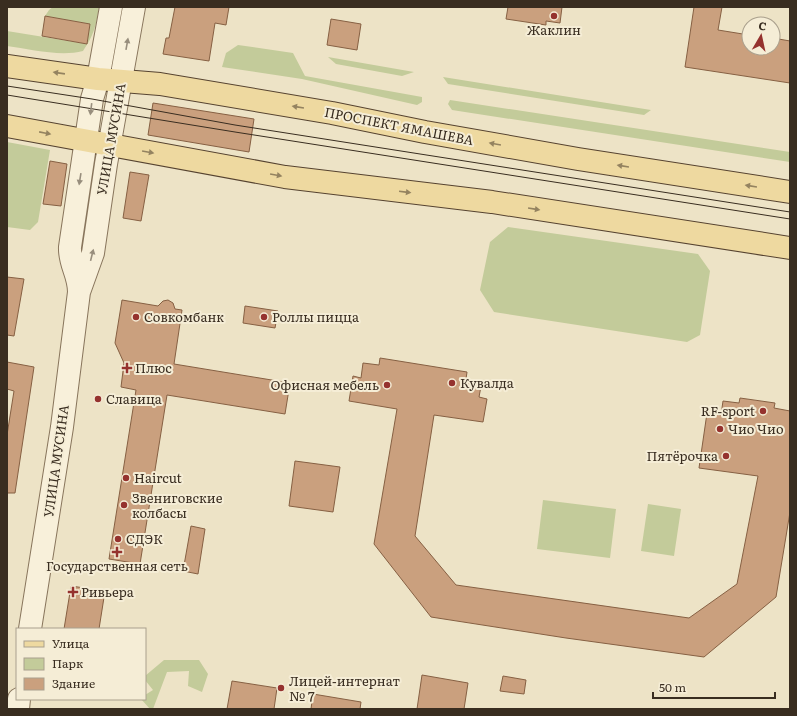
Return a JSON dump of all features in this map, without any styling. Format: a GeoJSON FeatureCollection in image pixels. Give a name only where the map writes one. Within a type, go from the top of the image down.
{"type":"FeatureCollection","features":[{"type":"Feature","properties":{"kind":"main road","name":"ПРОСПЕКТ ЯМАШЕВА"},"geometry":{"type":"LineString","coordinates":[[7,66],[98,79],[160,84],[324,112],[425,132],[586,160],[790,192]]}},
{"type":"Feature","properties":{"kind":"main road"},"geometry":{"type":"LineString","coordinates":[[7,126],[285,177],[492,202],[790,248]]}},
{"type":"Feature","properties":{"kind":"street","name":"УЛИЦА МУСИНА"},"geometry":{"type":"LineString","coordinates":[[30,628],[62,427],[78,292],[78,277],[70,260],[70,254],[92,100],[98,79],[111,7]]}},
{"type":"Feature","properties":{"kind":"street","name":"УЛИЦА МУСИНА"},"geometry":{"type":"LineString","coordinates":[[78,292],[93,253],[134,7]]}},
{"type":"Feature","properties":{"kind":"green space"},"geometry":{"type":"Polygon","coordinates":[[[53,7],[99,7],[94,30],[90,40],[83,51],[74,53],[55,53],[7,46],[7,31],[87,44],[90,24],[45,16],[53,7]]]}},
{"type":"Feature","properties":{"kind":"green space"},"geometry":{"type":"Polygon","coordinates":[[[238,45],[293,53],[305,76],[422,97],[422,102],[417,105],[302,79],[222,67],[226,53],[238,45]]]}},
{"type":"Feature","properties":{"kind":"green space"},"geometry":{"type":"Polygon","coordinates":[[[328,57],[414,72],[402,76],[336,64],[328,57]]]}},
{"type":"Feature","properties":{"kind":"green space"},"geometry":{"type":"Polygon","coordinates":[[[443,77],[651,110],[644,115],[448,84],[443,77]]]}},
{"type":"Feature","properties":{"kind":"green space"},"geometry":{"type":"Polygon","coordinates":[[[450,100],[790,152],[790,162],[452,110],[448,104],[450,100]]]}},
{"type":"Feature","properties":{"kind":"green space"},"geometry":{"type":"Polygon","coordinates":[[[7,142],[50,150],[38,222],[30,230],[7,227],[7,142]]]}},
{"type":"Feature","properties":{"kind":"green space"},"geometry":{"type":"Polygon","coordinates":[[[508,227],[698,254],[710,271],[700,335],[687,342],[494,312],[480,290],[490,242],[508,227]]]}},
{"type":"Feature","properties":{"kind":"green space"},"geometry":{"type":"Polygon","coordinates":[[[543,500],[616,509],[610,558],[537,549],[543,500]]]}},
{"type":"Feature","properties":{"kind":"green space"},"geometry":{"type":"Polygon","coordinates":[[[648,504],[681,509],[674,556],[641,551],[648,504]]]}},
{"type":"Feature","properties":{"kind":"green space"},"geometry":{"type":"Polygon","coordinates":[[[164,660],[199,660],[208,674],[202,692],[188,686],[189,671],[167,672],[153,709],[150,709],[142,700],[146,700],[146,694],[153,690],[146,681],[146,675],[164,660]]]}},
{"type":"Feature","properties":{"kind":"building"},"geometry":{"type":"Polygon","coordinates":[[[175,7],[229,7],[226,25],[215,23],[209,61],[163,54],[166,38],[169,38],[175,7]]]}},
{"type":"Feature","properties":{"kind":"building"},"geometry":{"type":"Polygon","coordinates":[[[508,7],[562,7],[560,23],[546,21],[546,25],[506,19],[508,7]]]}},
{"type":"Feature","properties":{"kind":"building"},"geometry":{"type":"Polygon","coordinates":[[[694,7],[722,7],[718,30],[741,34],[741,56],[781,56],[781,39],[790,41],[790,83],[685,67],[694,7]]]}},
{"type":"Feature","properties":{"kind":"building"},"geometry":{"type":"Polygon","coordinates":[[[45,16],[90,24],[87,44],[42,36],[45,16]]]}},
{"type":"Feature","properties":{"kind":"building"},"geometry":{"type":"Polygon","coordinates":[[[331,19],[361,24],[357,50],[327,45],[331,19]]]}},
{"type":"Feature","properties":{"kind":"building"},"geometry":{"type":"Polygon","coordinates":[[[153,103],[254,119],[249,152],[148,135],[153,103]]]}},
{"type":"Feature","properties":{"kind":"building"},"geometry":{"type":"Polygon","coordinates":[[[50,161],[67,164],[61,206],[43,204],[50,161]]]}},
{"type":"Feature","properties":{"kind":"building"},"geometry":{"type":"Polygon","coordinates":[[[130,172],[149,175],[141,221],[123,218],[130,172]]]}},
{"type":"Feature","properties":{"kind":"building"},"geometry":{"type":"Polygon","coordinates":[[[7,277],[24,279],[14,336],[7,335],[7,277]]]}},
{"type":"Feature","properties":{"kind":"building"},"geometry":{"type":"Polygon","coordinates":[[[122,300],[158,306],[163,301],[168,300],[173,303],[175,309],[182,310],[174,364],[290,383],[285,414],[167,395],[140,564],[109,559],[136,390],[121,387],[124,363],[115,343],[122,300]]]}},
{"type":"Feature","properties":{"kind":"building"},"geometry":{"type":"Polygon","coordinates":[[[245,306],[278,311],[275,328],[243,323],[245,306]]]}},
{"type":"Feature","properties":{"kind":"building"},"geometry":{"type":"Polygon","coordinates":[[[380,358],[467,372],[466,379],[482,381],[479,397],[487,399],[483,422],[434,415],[415,536],[456,585],[689,618],[737,584],[758,476],[699,468],[707,413],[721,415],[723,401],[739,403],[740,398],[775,403],[774,408],[790,411],[790,512],[776,597],[704,657],[566,638],[431,617],[374,544],[397,409],[349,401],[353,376],[361,378],[363,363],[379,365],[380,358]]]}},
{"type":"Feature","properties":{"kind":"building"},"geometry":{"type":"Polygon","coordinates":[[[7,362],[34,367],[15,493],[7,493],[7,435],[14,391],[7,389],[7,362]]]}},
{"type":"Feature","properties":{"kind":"building"},"geometry":{"type":"Polygon","coordinates":[[[295,461],[340,467],[333,512],[289,506],[295,461]]]}},
{"type":"Feature","properties":{"kind":"building"},"geometry":{"type":"Polygon","coordinates":[[[191,526],[205,529],[198,574],[183,571],[191,526]]]}},
{"type":"Feature","properties":{"kind":"building"},"geometry":{"type":"Polygon","coordinates":[[[71,586],[105,591],[99,628],[64,628],[71,586]]]}},
{"type":"Feature","properties":{"kind":"building"},"geometry":{"type":"Polygon","coordinates":[[[422,675],[468,683],[464,709],[417,709],[422,675]]]}},
{"type":"Feature","properties":{"kind":"building"},"geometry":{"type":"Polygon","coordinates":[[[503,676],[526,680],[524,694],[500,691],[503,676]]]}},
{"type":"Feature","properties":{"kind":"building"},"geometry":{"type":"Polygon","coordinates":[[[232,681],[277,688],[274,709],[227,709],[232,681]]]}},
{"type":"Feature","properties":{"kind":"building"},"geometry":{"type":"Polygon","coordinates":[[[313,694],[361,702],[360,709],[311,709],[313,694]]]}},
{"type":"Feature","properties":{"kind":"tram line"},"geometry":{"type":"LineString","coordinates":[[7,86],[92,99],[235,125],[790,212]]}},
{"type":"Feature","properties":{"kind":"tram line"},"geometry":{"type":"LineString","coordinates":[[7,95],[790,219]]}},
{"type":"Feature","properties":{"kind":"place","name":"Жаклин"},"geometry":{"type":"Point","coordinates":[554,16]}},
{"type":"Feature","properties":{"kind":"place","name":"Совкомбанк"},"geometry":{"type":"Point","coordinates":[136,317]}},
{"type":"Feature","properties":{"kind":"place","name":"Роллы пицца"},"geometry":{"type":"Point","coordinates":[264,317]}},
{"type":"Feature","properties":{"kind":"place","name":"Плюс"},"geometry":{"type":"Point","coordinates":[127,368]}},
{"type":"Feature","properties":{"kind":"place","name":"Кувалда"},"geometry":{"type":"Point","coordinates":[452,383]}},
{"type":"Feature","properties":{"kind":"place","name":"Офисная мебель"},"geometry":{"type":"Point","coordinates":[387,385]}},
{"type":"Feature","properties":{"kind":"place","name":"Славица"},"geometry":{"type":"Point","coordinates":[98,399]}},
{"type":"Feature","properties":{"kind":"place","name":"RF-sport"},"geometry":{"type":"Point","coordinates":[763,411]}},
{"type":"Feature","properties":{"kind":"place","name":"Чио Чио"},"geometry":{"type":"Point","coordinates":[720,429]}},
{"type":"Feature","properties":{"kind":"place","name":"Пятёрочка"},"geometry":{"type":"Point","coordinates":[726,456]}},
{"type":"Feature","properties":{"kind":"place","name":"Haircut"},"geometry":{"type":"Point","coordinates":[126,478]}},
{"type":"Feature","properties":{"kind":"place","name":"Звениговские колбасы"},"geometry":{"type":"Point","coordinates":[124,505]}},
{"type":"Feature","properties":{"kind":"place","name":"СДЭК"},"geometry":{"type":"Point","coordinates":[118,539]}},
{"type":"Feature","properties":{"kind":"place","name":"Государственная сеть"},"geometry":{"type":"Point","coordinates":[117,552]}},
{"type":"Feature","properties":{"kind":"place","name":"Ривьера"},"geometry":{"type":"Point","coordinates":[73,592]}},
{"type":"Feature","properties":{"kind":"place","name":"Лицей-интернат № 7"},"geometry":{"type":"Point","coordinates":[281,688]}}]}
